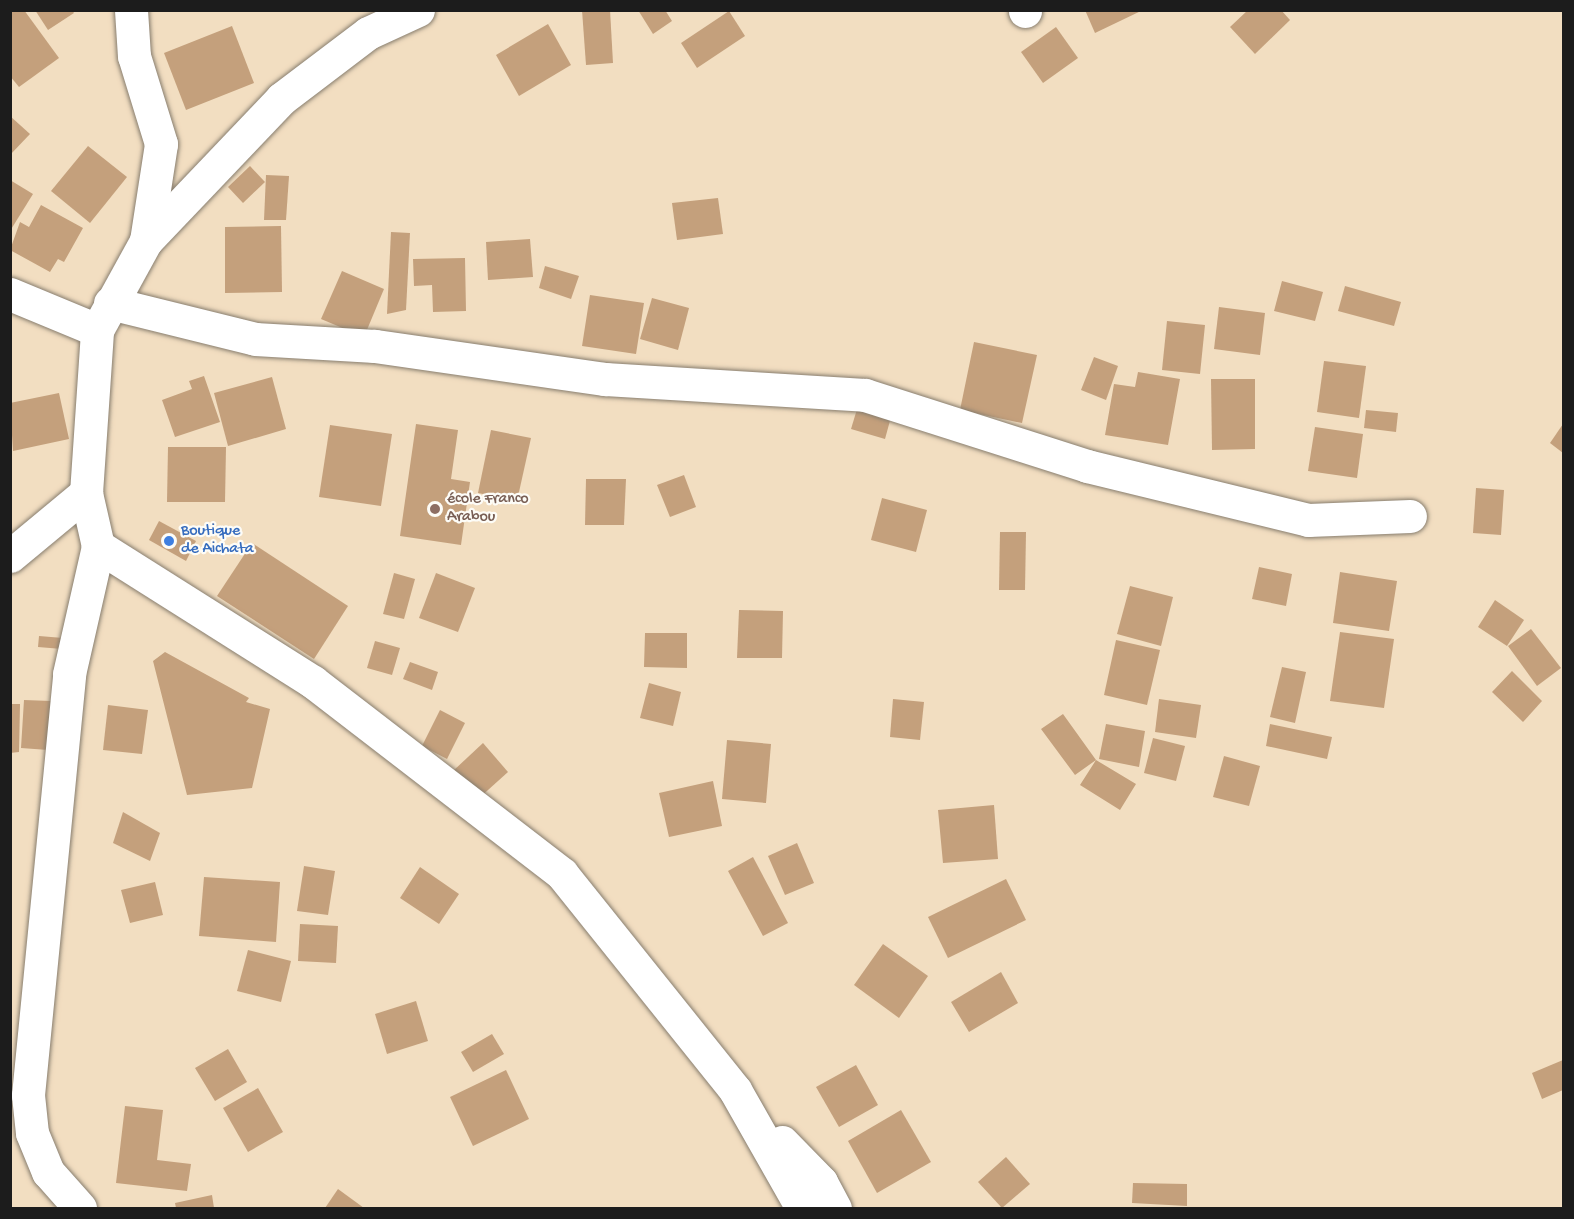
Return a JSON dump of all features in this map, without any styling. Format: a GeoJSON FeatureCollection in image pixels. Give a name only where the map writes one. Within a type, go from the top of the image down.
{"type":"FeatureCollection","features":[{"type":"Feature","properties":{"kind":"street"},"geometry":{"type":"LineString","coordinates":[[131,10],[134,57],[160,144],[146,241]]}},
{"type":"Feature","properties":{"kind":"street"},"geometry":{"type":"LineString","coordinates":[[80,1209],[48,1172],[32,1133],[28,1095],[69,674],[98,546],[86,494],[103,317],[146,241],[281,99],[368,33],[418,10]]}},
{"type":"Feature","properties":{"kind":"street"},"geometry":{"type":"LineString","coordinates":[[10,294],[103,317],[255,339],[375,346],[605,379],[865,395],[1087,466],[1308,520],[1410,516]]}},
{"type":"Feature","properties":{"kind":"street"},"geometry":{"type":"LineString","coordinates":[[10,556],[86,494]]}},
{"type":"Feature","properties":{"kind":"street"},"geometry":{"type":"LineString","coordinates":[[98,546],[313,682],[562,874],[742,1102],[821,1182],[835,1209]]}},
{"type":"Feature","properties":{"kind":"street"},"geometry":{"type":"LineString","coordinates":[[742,1102],[802,1209]]}},
{"type":"Feature","properties":{"kind":"building"},"geometry":{"type":"Polygon","coordinates":[[[10,10],[24,10],[59,58],[19,87],[10,76],[10,10]]]}},
{"type":"Feature","properties":{"kind":"building"},"geometry":{"type":"Polygon","coordinates":[[[35,10],[72,10],[74,13],[48,30],[35,10]]]}},
{"type":"Feature","properties":{"kind":"building"},"geometry":{"type":"Polygon","coordinates":[[[582,10],[610,10],[613,63],[586,65],[582,10]]]}},
{"type":"Feature","properties":{"kind":"building"},"geometry":{"type":"Polygon","coordinates":[[[638,10],[665,10],[672,21],[653,34],[638,10]]]}},
{"type":"Feature","properties":{"kind":"building"},"geometry":{"type":"Polygon","coordinates":[[[1085,10],[1143,10],[1095,33],[1085,10]]]}},
{"type":"Feature","properties":{"kind":"building"},"geometry":{"type":"Polygon","coordinates":[[[1248,10],[1281,10],[1290,20],[1255,54],[1230,27],[1248,10]]]}},
{"type":"Feature","properties":{"kind":"building"},"geometry":{"type":"Polygon","coordinates":[[[729,11],[745,36],[697,68],[681,43],[729,11]]]}},
{"type":"Feature","properties":{"kind":"building"},"geometry":{"type":"Polygon","coordinates":[[[548,24],[571,65],[519,96],[496,55],[548,24]]]}},
{"type":"Feature","properties":{"kind":"building"},"geometry":{"type":"Polygon","coordinates":[[[232,26],[254,83],[186,110],[164,53],[232,26]]]}},
{"type":"Feature","properties":{"kind":"building"},"geometry":{"type":"Polygon","coordinates":[[[1056,27],[1078,58],[1043,83],[1021,52],[1056,27]]]}},
{"type":"Feature","properties":{"kind":"building"},"geometry":{"type":"Polygon","coordinates":[[[10,116],[30,134],[10,155],[10,116]]]}},
{"type":"Feature","properties":{"kind":"building"},"geometry":{"type":"Polygon","coordinates":[[[88,146],[127,177],[90,223],[51,191],[88,146]]]}},
{"type":"Feature","properties":{"kind":"building"},"geometry":{"type":"Polygon","coordinates":[[[250,166],[265,182],[243,203],[228,187],[250,166]]]}},
{"type":"Feature","properties":{"kind":"building"},"geometry":{"type":"Polygon","coordinates":[[[266,175],[289,176],[286,220],[264,220],[266,175]]]}},
{"type":"Feature","properties":{"kind":"building"},"geometry":{"type":"Polygon","coordinates":[[[10,180],[33,194],[10,231],[10,180]]]}},
{"type":"Feature","properties":{"kind":"building"},"geometry":{"type":"Polygon","coordinates":[[[718,198],[723,234],[677,240],[672,203],[718,198]]]}},
{"type":"Feature","properties":{"kind":"building"},"geometry":{"type":"Polygon","coordinates":[[[41,205],[83,228],[64,262],[58,259],[50,272],[10,250],[20,222],[29,227],[41,205]]]}},
{"type":"Feature","properties":{"kind":"building"},"geometry":{"type":"Polygon","coordinates":[[[281,226],[282,292],[225,293],[225,227],[281,226]]]}},
{"type":"Feature","properties":{"kind":"building"},"geometry":{"type":"Polygon","coordinates":[[[391,232],[410,233],[406,310],[387,314],[391,232]]]}},
{"type":"Feature","properties":{"kind":"building"},"geometry":{"type":"Polygon","coordinates":[[[530,239],[533,277],[488,280],[486,242],[530,239]]]}},
{"type":"Feature","properties":{"kind":"building"},"geometry":{"type":"Polygon","coordinates":[[[465,258],[466,311],[433,312],[432,285],[414,286],[413,259],[465,258]]]}},
{"type":"Feature","properties":{"kind":"building"},"geometry":{"type":"Polygon","coordinates":[[[545,266],[579,276],[571,299],[539,288],[545,266]]]}},
{"type":"Feature","properties":{"kind":"building"},"geometry":{"type":"Polygon","coordinates":[[[342,271],[384,289],[364,337],[321,319],[342,271]]]}},
{"type":"Feature","properties":{"kind":"building"},"geometry":{"type":"Polygon","coordinates":[[[1282,281],[1323,292],[1315,321],[1274,311],[1282,281]]]}},
{"type":"Feature","properties":{"kind":"building"},"geometry":{"type":"Polygon","coordinates":[[[1345,286],[1401,302],[1394,326],[1338,311],[1345,286]]]}},
{"type":"Feature","properties":{"kind":"building"},"geometry":{"type":"Polygon","coordinates":[[[590,295],[644,303],[636,354],[582,346],[590,295]]]}},
{"type":"Feature","properties":{"kind":"building"},"geometry":{"type":"Polygon","coordinates":[[[652,298],[689,308],[678,350],[640,339],[652,298]]]}},
{"type":"Feature","properties":{"kind":"building"},"geometry":{"type":"Polygon","coordinates":[[[1219,307],[1265,313],[1260,355],[1214,349],[1219,307]]]}},
{"type":"Feature","properties":{"kind":"building"},"geometry":{"type":"Polygon","coordinates":[[[1167,321],[1205,325],[1200,374],[1162,370],[1167,321]]]}},
{"type":"Feature","properties":{"kind":"building"},"geometry":{"type":"Polygon","coordinates":[[[974,342],[1037,355],[1022,423],[960,410],[974,342]]]}},
{"type":"Feature","properties":{"kind":"building"},"geometry":{"type":"Polygon","coordinates":[[[1094,357],[1118,366],[1106,400],[1081,390],[1094,357]]]}},
{"type":"Feature","properties":{"kind":"building"},"geometry":{"type":"Polygon","coordinates":[[[1324,361],[1366,366],[1359,418],[1317,412],[1324,361]]]}},
{"type":"Feature","properties":{"kind":"building"},"geometry":{"type":"Polygon","coordinates":[[[1138,372],[1180,379],[1168,445],[1105,435],[1114,384],[1135,387],[1138,372]]]}},
{"type":"Feature","properties":{"kind":"building"},"geometry":{"type":"Polygon","coordinates":[[[204,376],[220,422],[175,437],[162,400],[192,389],[189,381],[204,376]]]}},
{"type":"Feature","properties":{"kind":"building"},"geometry":{"type":"Polygon","coordinates":[[[272,377],[286,429],[228,446],[214,393],[272,377]]]}},
{"type":"Feature","properties":{"kind":"building"},"geometry":{"type":"Polygon","coordinates":[[[1211,379],[1255,379],[1255,449],[1212,450],[1211,379]]]}},
{"type":"Feature","properties":{"kind":"building"},"geometry":{"type":"Polygon","coordinates":[[[59,393],[69,439],[13,451],[10,403],[59,393]]]}},
{"type":"Feature","properties":{"kind":"building"},"geometry":{"type":"Polygon","coordinates":[[[861,396],[894,406],[885,439],[851,429],[861,396]]]}},
{"type":"Feature","properties":{"kind":"building"},"geometry":{"type":"Polygon","coordinates":[[[1366,410],[1398,413],[1396,432],[1364,428],[1366,410]]]}},
{"type":"Feature","properties":{"kind":"building","name":"école Franco Arabou"},"geometry":{"type":"Polygon","coordinates":[[[416,424],[458,430],[451,479],[470,482],[461,545],[400,536],[416,424]]]}},
{"type":"Feature","properties":{"kind":"building"},"geometry":{"type":"Polygon","coordinates":[[[1563,424],[1563,453],[1550,443],[1563,424]]]}},
{"type":"Feature","properties":{"kind":"building"},"geometry":{"type":"Polygon","coordinates":[[[330,425],[392,434],[381,506],[319,497],[330,425]]]}},
{"type":"Feature","properties":{"kind":"building"},"geometry":{"type":"Polygon","coordinates":[[[1315,427],[1363,434],[1357,478],[1308,471],[1315,427]]]}},
{"type":"Feature","properties":{"kind":"building"},"geometry":{"type":"Polygon","coordinates":[[[491,430],[531,438],[517,501],[478,493],[491,430]]]}},
{"type":"Feature","properties":{"kind":"building"},"geometry":{"type":"Polygon","coordinates":[[[168,447],[226,447],[225,502],[167,502],[168,447]]]}},
{"type":"Feature","properties":{"kind":"building"},"geometry":{"type":"Polygon","coordinates":[[[684,475],[696,507],[670,517],[657,485],[684,475]]]}},
{"type":"Feature","properties":{"kind":"building"},"geometry":{"type":"Polygon","coordinates":[[[586,479],[626,479],[624,525],[585,525],[586,479]]]}},
{"type":"Feature","properties":{"kind":"building"},"geometry":{"type":"Polygon","coordinates":[[[1476,488],[1504,490],[1501,535],[1473,533],[1476,488]]]}},
{"type":"Feature","properties":{"kind":"building"},"geometry":{"type":"Polygon","coordinates":[[[882,498],[927,510],[916,552],[871,540],[882,498]]]}},
{"type":"Feature","properties":{"kind":"building"},"geometry":{"type":"Polygon","coordinates":[[[159,521],[196,541],[186,561],[149,540],[159,521]]]}},
{"type":"Feature","properties":{"kind":"building"},"geometry":{"type":"Polygon","coordinates":[[[1000,532],[1026,532],[1025,590],[999,590],[1000,532]]]}},
{"type":"Feature","properties":{"kind":"building"},"geometry":{"type":"Polygon","coordinates":[[[252,543],[348,606],[314,659],[217,596],[252,543]]]}},
{"type":"Feature","properties":{"kind":"building"},"geometry":{"type":"Polygon","coordinates":[[[1259,567],[1292,574],[1286,606],[1252,599],[1259,567]]]}},
{"type":"Feature","properties":{"kind":"building"},"geometry":{"type":"Polygon","coordinates":[[[1340,572],[1397,581],[1389,631],[1333,623],[1340,572]]]}},
{"type":"Feature","properties":{"kind":"building"},"geometry":{"type":"Polygon","coordinates":[[[394,573],[415,579],[404,619],[383,614],[394,573]]]}},
{"type":"Feature","properties":{"kind":"building"},"geometry":{"type":"Polygon","coordinates":[[[436,573],[475,588],[458,632],[419,618],[436,573]]]}},
{"type":"Feature","properties":{"kind":"building"},"geometry":{"type":"Polygon","coordinates":[[[1130,586],[1173,597],[1161,646],[1117,634],[1130,586]]]}},
{"type":"Feature","properties":{"kind":"building"},"geometry":{"type":"Polygon","coordinates":[[[1495,600],[1524,620],[1507,646],[1478,627],[1495,600]]]}},
{"type":"Feature","properties":{"kind":"building"},"geometry":{"type":"Polygon","coordinates":[[[739,610],[783,611],[782,658],[737,658],[739,610]]]}},
{"type":"Feature","properties":{"kind":"building"},"geometry":{"type":"Polygon","coordinates":[[[1531,629],[1561,668],[1537,686],[1508,646],[1531,629]]]}},
{"type":"Feature","properties":{"kind":"building"},"geometry":{"type":"Polygon","coordinates":[[[1340,632],[1394,639],[1384,708],[1330,701],[1340,632]]]}},
{"type":"Feature","properties":{"kind":"building"},"geometry":{"type":"Polygon","coordinates":[[[645,633],[687,633],[687,668],[644,667],[645,633]]]}},
{"type":"Feature","properties":{"kind":"building"},"geometry":{"type":"Polygon","coordinates":[[[39,636],[63,638],[62,649],[38,647],[39,636]]]}},
{"type":"Feature","properties":{"kind":"building"},"geometry":{"type":"Polygon","coordinates":[[[1116,640],[1160,650],[1147,705],[1104,695],[1116,640]]]}},
{"type":"Feature","properties":{"kind":"building"},"geometry":{"type":"Polygon","coordinates":[[[375,641],[400,648],[392,675],[367,668],[375,641]]]}},
{"type":"Feature","properties":{"kind":"building"},"geometry":{"type":"Polygon","coordinates":[[[165,652],[249,698],[246,702],[270,709],[252,788],[187,795],[153,661],[165,652]]]}},
{"type":"Feature","properties":{"kind":"building"},"geometry":{"type":"Polygon","coordinates":[[[410,662],[438,672],[432,690],[403,679],[410,662]]]}},
{"type":"Feature","properties":{"kind":"building"},"geometry":{"type":"Polygon","coordinates":[[[1282,667],[1306,672],[1295,723],[1270,717],[1282,667]]]}},
{"type":"Feature","properties":{"kind":"building"},"geometry":{"type":"Polygon","coordinates":[[[1512,671],[1542,701],[1523,722],[1492,692],[1512,671]]]}},
{"type":"Feature","properties":{"kind":"building"},"geometry":{"type":"Polygon","coordinates":[[[649,683],[681,692],[673,726],[640,718],[649,683]]]}},
{"type":"Feature","properties":{"kind":"building"},"geometry":{"type":"Polygon","coordinates":[[[893,699],[924,702],[920,740],[890,737],[893,699]]]}},
{"type":"Feature","properties":{"kind":"building"},"geometry":{"type":"Polygon","coordinates":[[[1159,699],[1201,705],[1196,738],[1155,732],[1159,699]]]}},
{"type":"Feature","properties":{"kind":"building"},"geometry":{"type":"Polygon","coordinates":[[[24,700],[51,701],[48,750],[21,748],[24,700]]]}},
{"type":"Feature","properties":{"kind":"building"},"geometry":{"type":"Polygon","coordinates":[[[10,704],[20,704],[19,752],[10,753],[10,704]]]}},
{"type":"Feature","properties":{"kind":"building"},"geometry":{"type":"Polygon","coordinates":[[[108,705],[148,710],[142,754],[103,750],[108,705]]]}},
{"type":"Feature","properties":{"kind":"building"},"geometry":{"type":"Polygon","coordinates":[[[440,710],[465,723],[447,759],[422,746],[440,710]]]}},
{"type":"Feature","properties":{"kind":"building"},"geometry":{"type":"Polygon","coordinates":[[[1063,714],[1096,760],[1075,775],[1041,729],[1063,714]]]}},
{"type":"Feature","properties":{"kind":"building"},"geometry":{"type":"Polygon","coordinates":[[[1106,724],[1145,731],[1139,767],[1099,759],[1106,724]]]}},
{"type":"Feature","properties":{"kind":"building"},"geometry":{"type":"Polygon","coordinates":[[[1270,724],[1332,737],[1327,759],[1266,746],[1270,724]]]}},
{"type":"Feature","properties":{"kind":"building"},"geometry":{"type":"Polygon","coordinates":[[[1153,738],[1185,746],[1176,781],[1144,773],[1153,738]]]}},
{"type":"Feature","properties":{"kind":"building"},"geometry":{"type":"Polygon","coordinates":[[[727,740],[771,744],[766,803],[722,799],[727,740]]]}},
{"type":"Feature","properties":{"kind":"building"},"geometry":{"type":"Polygon","coordinates":[[[483,743],[508,772],[478,799],[453,771],[483,743]]]}},
{"type":"Feature","properties":{"kind":"building"},"geometry":{"type":"Polygon","coordinates":[[[1224,756],[1260,766],[1249,806],[1213,797],[1224,756]]]}},
{"type":"Feature","properties":{"kind":"building"},"geometry":{"type":"Polygon","coordinates":[[[1096,760],[1136,784],[1120,810],[1080,785],[1096,760]]]}},
{"type":"Feature","properties":{"kind":"building"},"geometry":{"type":"Polygon","coordinates":[[[713,781],[722,826],[669,837],[659,793],[713,781]]]}},
{"type":"Feature","properties":{"kind":"building"},"geometry":{"type":"Polygon","coordinates":[[[994,805],[998,859],[943,863],[938,810],[994,805]]]}},
{"type":"Feature","properties":{"kind":"building"},"geometry":{"type":"Polygon","coordinates":[[[123,812],[160,833],[150,861],[113,843],[123,812]]]}},
{"type":"Feature","properties":{"kind":"building"},"geometry":{"type":"Polygon","coordinates":[[[797,843],[814,883],[785,895],[768,856],[797,843]]]}},
{"type":"Feature","properties":{"kind":"building"},"geometry":{"type":"Polygon","coordinates":[[[753,857],[788,923],[763,936],[728,871],[753,857]]]}},
{"type":"Feature","properties":{"kind":"building"},"geometry":{"type":"Polygon","coordinates":[[[304,866],[335,871],[328,915],[297,911],[304,866]]]}},
{"type":"Feature","properties":{"kind":"building"},"geometry":{"type":"Polygon","coordinates":[[[420,867],[459,894],[439,924],[400,898],[420,867]]]}},
{"type":"Feature","properties":{"kind":"building"},"geometry":{"type":"Polygon","coordinates":[[[204,877],[280,882],[276,942],[199,936],[204,877]]]}},
{"type":"Feature","properties":{"kind":"building"},"geometry":{"type":"Polygon","coordinates":[[[1006,879],[1026,920],[948,958],[928,917],[1006,879]]]}},
{"type":"Feature","properties":{"kind":"building"},"geometry":{"type":"Polygon","coordinates":[[[155,882],[163,915],[130,923],[121,890],[155,882]]]}},
{"type":"Feature","properties":{"kind":"building"},"geometry":{"type":"Polygon","coordinates":[[[300,924],[338,926],[336,963],[298,961],[300,924]]]}},
{"type":"Feature","properties":{"kind":"building"},"geometry":{"type":"Polygon","coordinates":[[[883,944],[928,976],[899,1018],[854,985],[883,944]]]}},
{"type":"Feature","properties":{"kind":"building"},"geometry":{"type":"Polygon","coordinates":[[[248,950],[291,961],[281,1002],[237,991],[248,950]]]}},
{"type":"Feature","properties":{"kind":"building"},"geometry":{"type":"Polygon","coordinates":[[[1001,972],[1018,1003],[969,1032],[951,1002],[1001,972]]]}},
{"type":"Feature","properties":{"kind":"building"},"geometry":{"type":"Polygon","coordinates":[[[416,1001],[428,1041],[387,1054],[375,1014],[416,1001]]]}},
{"type":"Feature","properties":{"kind":"building"},"geometry":{"type":"Polygon","coordinates":[[[492,1034],[504,1054],[473,1072],[461,1052],[492,1034]]]}},
{"type":"Feature","properties":{"kind":"building"},"geometry":{"type":"Polygon","coordinates":[[[228,1049],[247,1082],[215,1101],[195,1068],[228,1049]]]}},
{"type":"Feature","properties":{"kind":"building"},"geometry":{"type":"Polygon","coordinates":[[[1563,1060],[1563,1090],[1542,1099],[1532,1073],[1563,1060]]]}},
{"type":"Feature","properties":{"kind":"building"},"geometry":{"type":"Polygon","coordinates":[[[856,1065],[878,1105],[839,1127],[816,1087],[856,1065]]]}},
{"type":"Feature","properties":{"kind":"building"},"geometry":{"type":"Polygon","coordinates":[[[506,1070],[529,1119],[473,1146],[450,1097],[506,1070]]]}},
{"type":"Feature","properties":{"kind":"building"},"geometry":{"type":"Polygon","coordinates":[[[258,1088],[283,1132],[248,1152],[223,1108],[258,1088]]]}},
{"type":"Feature","properties":{"kind":"building"},"geometry":{"type":"Polygon","coordinates":[[[125,1106],[163,1110],[157,1160],[191,1164],[187,1191],[116,1183],[125,1106]]]}},
{"type":"Feature","properties":{"kind":"building"},"geometry":{"type":"Polygon","coordinates":[[[901,1110],[931,1162],[877,1193],[848,1141],[901,1110]]]}},
{"type":"Feature","properties":{"kind":"building"},"geometry":{"type":"Polygon","coordinates":[[[1006,1157],[1030,1184],[1002,1208],[978,1182],[1006,1157]]]}},
{"type":"Feature","properties":{"kind":"building"},"geometry":{"type":"Polygon","coordinates":[[[1133,1183],[1187,1184],[1187,1206],[1132,1203],[1133,1183]]]}},
{"type":"Feature","properties":{"kind":"building"},"geometry":{"type":"Polygon","coordinates":[[[338,1189],[364,1208],[325,1208],[338,1189]]]}},
{"type":"Feature","properties":{"kind":"building"},"geometry":{"type":"Polygon","coordinates":[[[212,1195],[214,1208],[176,1208],[175,1203],[212,1195]]]}},
{"type":"Feature","properties":{"kind":"place","name":"école Franco Arabou"},"geometry":{"type":"Point","coordinates":[435,509]}},
{"type":"Feature","properties":{"kind":"place","name":"Boutique de Aichata"},"geometry":{"type":"Point","coordinates":[169,541]}}]}
